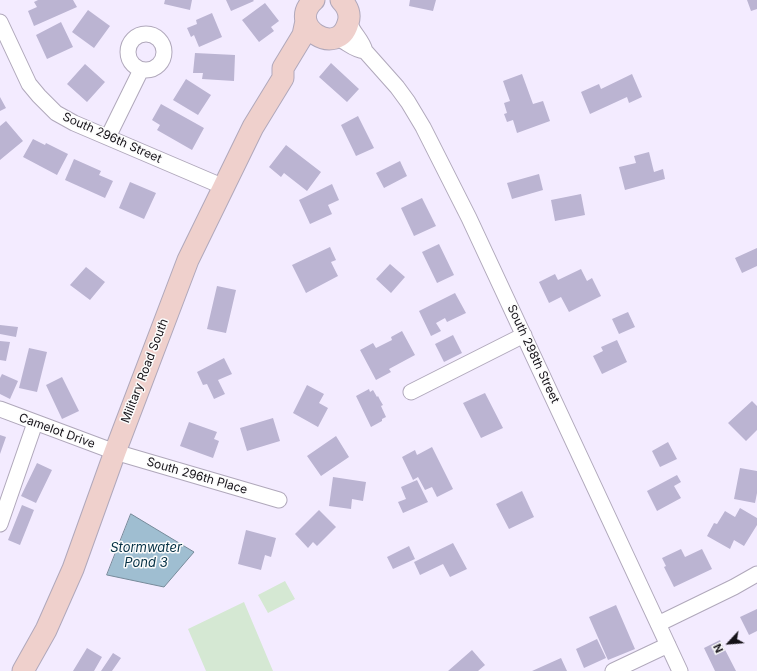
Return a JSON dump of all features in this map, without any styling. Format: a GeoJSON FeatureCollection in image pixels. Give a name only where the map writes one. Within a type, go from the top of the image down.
{"type":"FeatureCollection","features":[{"type":"Feature","properties":{"kind":"main road"},"geometry":{"type":"LineString","coordinates":[[307,9],[310,30],[315,35],[322,38],[332,38]]}},
{"type":"Feature","properties":{"kind":"main road","name":"Military Road South"},"geometry":{"type":"LineString","coordinates":[[23,671],[59,604],[188,260],[253,127],[283,78],[283,68],[304,35],[307,9]]}},
{"type":"Feature","properties":{"kind":"main road","name":"Military Road South"},"geometry":{"type":"LineString","coordinates":[[283,78],[293,75],[309,51],[316,46],[342,34],[347,28],[348,9]]}},
{"type":"Feature","properties":{"kind":"street","name":"South 298th Street"},"geometry":{"type":"LineString","coordinates":[[348,9],[353,32],[363,43],[365,50],[397,87],[423,127],[469,218],[680,671]]}},
{"type":"Feature","properties":{"kind":"street","name":"South 296th Street"},"geometry":{"type":"LineString","coordinates":[[0,22],[29,84],[56,113],[68,120],[224,187]]}},
{"type":"Feature","properties":{"kind":"street","name":"South 298th Street"},"geometry":{"type":"LineString","coordinates":[[332,38],[340,39],[355,49],[365,50]]}},
{"type":"Feature","properties":{"kind":"street"},"geometry":{"type":"LineString","coordinates":[[108,137],[141,70]]}},
{"type":"Feature","properties":{"kind":"street"},"geometry":{"type":"LineString","coordinates":[[411,392],[524,335]]}},
{"type":"Feature","properties":{"kind":"street","name":"Camelot Drive"},"geometry":{"type":"LineString","coordinates":[[0,409],[115,452]]}},
{"type":"Feature","properties":{"kind":"street"},"geometry":{"type":"LineString","coordinates":[[0,524],[35,423]]}},
{"type":"Feature","properties":{"kind":"street","name":"South 296th Place"},"geometry":{"type":"LineString","coordinates":[[115,452],[279,500]]}},
{"type":"Feature","properties":{"kind":"street"},"geometry":{"type":"LineString","coordinates":[[658,624],[734,588],[757,574]]}},
{"type":"Feature","properties":{"kind":"street"},"geometry":{"type":"LineString","coordinates":[[613,671],[668,645]]}},
{"type":"Feature","properties":{"kind":"green space"},"geometry":{"type":"Polygon","coordinates":[[[285,581],[295,599],[268,613],[258,595],[285,581]]]}},
{"type":"Feature","properties":{"kind":"green space"},"geometry":{"type":"Polygon","coordinates":[[[244,602],[273,671],[206,671],[188,629],[244,602]]]}},
{"type":"Feature","properties":{"kind":"water","name":"Stormwater Pond 3"},"geometry":{"type":"Polygon","coordinates":[[[131,514],[194,552],[164,587],[107,575],[131,514]]]}},
{"type":"Feature","properties":{"kind":"building"},"geometry":{"type":"Polygon","coordinates":[[[38,0],[73,0],[77,7],[34,26],[28,11],[37,7],[34,2],[38,0]]]}},
{"type":"Feature","properties":{"kind":"building"},"geometry":{"type":"Polygon","coordinates":[[[165,0],[192,0],[190,10],[164,4],[165,0]]]}},
{"type":"Feature","properties":{"kind":"building"},"geometry":{"type":"Polygon","coordinates":[[[226,0],[253,0],[254,1],[231,11],[226,0]]]}},
{"type":"Feature","properties":{"kind":"building"},"geometry":{"type":"Polygon","coordinates":[[[410,0],[436,0],[433,11],[409,6],[410,0]]]}},
{"type":"Feature","properties":{"kind":"building"},"geometry":{"type":"Polygon","coordinates":[[[747,0],[757,0],[757,9],[751,11],[747,0]]]}},
{"type":"Feature","properties":{"kind":"building"},"geometry":{"type":"Polygon","coordinates":[[[265,3],[279,21],[271,27],[274,31],[259,42],[242,20],[265,3]]]}},
{"type":"Feature","properties":{"kind":"building"},"geometry":{"type":"Polygon","coordinates":[[[88,10],[110,26],[94,48],[72,32],[88,10]]]}},
{"type":"Feature","properties":{"kind":"building"},"geometry":{"type":"Polygon","coordinates":[[[212,13],[222,37],[199,47],[194,35],[191,37],[187,28],[197,24],[196,20],[212,13]]]}},
{"type":"Feature","properties":{"kind":"building"},"geometry":{"type":"Polygon","coordinates":[[[61,22],[73,47],[47,59],[36,35],[61,22]]]}},
{"type":"Feature","properties":{"kind":"building"},"geometry":{"type":"Polygon","coordinates":[[[195,53],[235,55],[234,81],[202,79],[203,73],[193,73],[195,53]]]}},
{"type":"Feature","properties":{"kind":"building"},"geometry":{"type":"Polygon","coordinates":[[[331,63],[359,89],[347,102],[319,77],[331,63]]]}},
{"type":"Feature","properties":{"kind":"building"},"geometry":{"type":"Polygon","coordinates":[[[85,64],[105,82],[87,102],[67,84],[85,64]]]}},
{"type":"Feature","properties":{"kind":"building"},"geometry":{"type":"Polygon","coordinates":[[[522,74],[533,104],[543,101],[550,121],[517,133],[513,120],[507,122],[504,114],[507,113],[504,103],[510,101],[503,81],[522,74]]]}},
{"type":"Feature","properties":{"kind":"building"},"geometry":{"type":"Polygon","coordinates":[[[632,74],[642,97],[629,103],[627,97],[590,114],[581,92],[599,84],[601,89],[632,74]]]}},
{"type":"Feature","properties":{"kind":"building"},"geometry":{"type":"Polygon","coordinates":[[[186,79],[211,95],[198,115],[173,100],[186,79]]]}},
{"type":"Feature","properties":{"kind":"building"},"geometry":{"type":"Polygon","coordinates":[[[0,97],[6,108],[0,111],[0,97]]]}},
{"type":"Feature","properties":{"kind":"building"},"geometry":{"type":"Polygon","coordinates":[[[161,104],[204,128],[192,150],[157,130],[160,125],[152,120],[161,104]]]}},
{"type":"Feature","properties":{"kind":"building"},"geometry":{"type":"Polygon","coordinates":[[[358,116],[374,148],[356,156],[341,125],[358,116]]]}},
{"type":"Feature","properties":{"kind":"building"},"geometry":{"type":"Polygon","coordinates":[[[6,121],[23,141],[0,160],[0,126],[6,121]]]}},
{"type":"Feature","properties":{"kind":"building"},"geometry":{"type":"Polygon","coordinates":[[[33,139],[45,145],[46,143],[68,154],[57,175],[23,157],[33,139]]]}},
{"type":"Feature","properties":{"kind":"building"},"geometry":{"type":"Polygon","coordinates":[[[286,145],[321,172],[307,191],[284,173],[281,177],[269,167],[286,145]]]}},
{"type":"Feature","properties":{"kind":"building"},"geometry":{"type":"Polygon","coordinates":[[[649,152],[654,172],[663,169],[665,179],[625,190],[619,167],[636,163],[634,156],[649,152]]]}},
{"type":"Feature","properties":{"kind":"building"},"geometry":{"type":"Polygon","coordinates":[[[74,159],[101,171],[99,175],[113,181],[105,198],[65,180],[74,159]]]}},
{"type":"Feature","properties":{"kind":"building"},"geometry":{"type":"Polygon","coordinates":[[[400,161],[407,176],[384,188],[376,173],[400,161]]]}},
{"type":"Feature","properties":{"kind":"building"},"geometry":{"type":"Polygon","coordinates":[[[539,174],[543,190],[512,199],[507,183],[539,174]]]}},
{"type":"Feature","properties":{"kind":"building"},"geometry":{"type":"Polygon","coordinates":[[[130,182],[156,193],[144,219],[119,208],[130,182]]]}},
{"type":"Feature","properties":{"kind":"building"},"geometry":{"type":"Polygon","coordinates":[[[332,184],[339,200],[328,205],[332,214],[310,224],[299,200],[332,184]]]}},
{"type":"Feature","properties":{"kind":"building"},"geometry":{"type":"Polygon","coordinates":[[[581,194],[585,215],[555,221],[551,200],[581,194]]]}},
{"type":"Feature","properties":{"kind":"building"},"geometry":{"type":"Polygon","coordinates":[[[422,198],[436,226],[414,236],[401,208],[422,198]]]}},
{"type":"Feature","properties":{"kind":"building"},"geometry":{"type":"Polygon","coordinates":[[[439,244],[454,275],[437,283],[422,252],[439,244]]]}},
{"type":"Feature","properties":{"kind":"building"},"geometry":{"type":"Polygon","coordinates":[[[330,247],[336,260],[331,262],[338,276],[306,293],[292,265],[330,247]]]}},
{"type":"Feature","properties":{"kind":"building"},"geometry":{"type":"Polygon","coordinates":[[[757,248],[757,266],[742,273],[735,258],[757,248]]]}},
{"type":"Feature","properties":{"kind":"building"},"geometry":{"type":"Polygon","coordinates":[[[390,264],[405,277],[391,293],[376,279],[390,264]]]}},
{"type":"Feature","properties":{"kind":"building"},"geometry":{"type":"Polygon","coordinates":[[[86,267],[105,282],[90,300],[70,285],[86,267]]]}},
{"type":"Feature","properties":{"kind":"building"},"geometry":{"type":"Polygon","coordinates":[[[581,269],[587,281],[592,278],[601,296],[569,312],[561,297],[549,303],[539,282],[555,274],[558,280],[581,269]]]}},
{"type":"Feature","properties":{"kind":"building"},"geometry":{"type":"Polygon","coordinates":[[[217,286],[236,290],[226,333],[207,329],[217,286]]]}},
{"type":"Feature","properties":{"kind":"building"},"geometry":{"type":"Polygon","coordinates":[[[455,293],[466,313],[447,322],[445,318],[436,323],[441,331],[431,336],[419,311],[455,293]]]}},
{"type":"Feature","properties":{"kind":"building"},"geometry":{"type":"Polygon","coordinates":[[[628,312],[635,327],[619,334],[612,319],[628,312]]]}},
{"type":"Feature","properties":{"kind":"building"},"geometry":{"type":"Polygon","coordinates":[[[0,325],[18,327],[16,337],[0,334],[0,325]]]}},
{"type":"Feature","properties":{"kind":"building"},"geometry":{"type":"Polygon","coordinates":[[[402,331],[415,355],[389,369],[391,372],[376,380],[360,350],[373,343],[376,348],[392,340],[391,337],[402,331]]]}},
{"type":"Feature","properties":{"kind":"building"},"geometry":{"type":"Polygon","coordinates":[[[453,335],[462,353],[444,362],[435,344],[453,335]]]}},
{"type":"Feature","properties":{"kind":"building"},"geometry":{"type":"Polygon","coordinates":[[[617,340],[627,362],[602,374],[593,356],[603,351],[601,347],[617,340]]]}},
{"type":"Feature","properties":{"kind":"building"},"geometry":{"type":"Polygon","coordinates":[[[0,341],[10,342],[6,361],[0,360],[0,341]]]}},
{"type":"Feature","properties":{"kind":"building"},"geometry":{"type":"Polygon","coordinates":[[[29,348],[47,352],[37,392],[19,388],[29,348]]]}},
{"type":"Feature","properties":{"kind":"building"},"geometry":{"type":"Polygon","coordinates":[[[224,358],[232,374],[218,380],[225,394],[214,399],[207,384],[203,385],[197,372],[224,358]]]}},
{"type":"Feature","properties":{"kind":"building"},"geometry":{"type":"Polygon","coordinates":[[[2,374],[18,381],[10,399],[0,394],[0,378],[2,374]]]}},
{"type":"Feature","properties":{"kind":"building"},"geometry":{"type":"Polygon","coordinates":[[[62,377],[79,411],[62,419],[46,385],[62,377]]]}},
{"type":"Feature","properties":{"kind":"building"},"geometry":{"type":"Polygon","coordinates":[[[307,385],[324,394],[319,403],[328,408],[318,427],[293,413],[307,385]]]}},
{"type":"Feature","properties":{"kind":"building"},"geometry":{"type":"Polygon","coordinates":[[[369,389],[370,392],[373,390],[377,397],[378,396],[383,405],[381,406],[386,417],[371,427],[356,396],[369,389]]]}},
{"type":"Feature","properties":{"kind":"building"},"geometry":{"type":"Polygon","coordinates":[[[485,393],[503,428],[481,438],[463,403],[485,393]]]}},
{"type":"Feature","properties":{"kind":"building"},"geometry":{"type":"Polygon","coordinates":[[[752,401],[757,406],[757,430],[746,441],[728,423],[752,401]]]}},
{"type":"Feature","properties":{"kind":"building"},"geometry":{"type":"Polygon","coordinates":[[[273,418],[280,441],[247,451],[240,428],[273,418]]]}},
{"type":"Feature","properties":{"kind":"building"},"geometry":{"type":"Polygon","coordinates":[[[189,422],[217,432],[214,439],[219,441],[213,458],[180,446],[189,422]]]}},
{"type":"Feature","properties":{"kind":"building"},"geometry":{"type":"Polygon","coordinates":[[[0,435],[6,437],[0,454],[0,435]]]}},
{"type":"Feature","properties":{"kind":"building"},"geometry":{"type":"Polygon","coordinates":[[[336,436],[349,457],[321,476],[307,456],[336,436]]]}},
{"type":"Feature","properties":{"kind":"building"},"geometry":{"type":"Polygon","coordinates":[[[668,442],[677,459],[660,467],[652,451],[668,442]]]}},
{"type":"Feature","properties":{"kind":"building"},"geometry":{"type":"Polygon","coordinates":[[[432,447],[453,489],[437,497],[432,487],[425,490],[418,477],[413,480],[402,457],[415,450],[417,455],[432,447]]]}},
{"type":"Feature","properties":{"kind":"building"},"geometry":{"type":"Polygon","coordinates":[[[37,463],[52,470],[36,503],[21,496],[37,463]]]}},
{"type":"Feature","properties":{"kind":"building"},"geometry":{"type":"Polygon","coordinates":[[[740,468],[757,471],[757,493],[755,503],[734,499],[740,468]]]}},
{"type":"Feature","properties":{"kind":"building"},"geometry":{"type":"Polygon","coordinates":[[[677,475],[681,482],[674,486],[681,498],[657,511],[647,491],[677,475]]]}},
{"type":"Feature","properties":{"kind":"building"},"geometry":{"type":"Polygon","coordinates":[[[333,477],[366,482],[363,501],[352,499],[351,509],[329,506],[333,477]]]}},
{"type":"Feature","properties":{"kind":"building"},"geometry":{"type":"Polygon","coordinates":[[[417,480],[428,502],[403,513],[398,502],[406,499],[401,487],[417,480]]]}},
{"type":"Feature","properties":{"kind":"building"},"geometry":{"type":"Polygon","coordinates":[[[522,491],[534,517],[509,529],[496,504],[522,491]]]}},
{"type":"Feature","properties":{"kind":"building"},"geometry":{"type":"Polygon","coordinates":[[[22,505],[34,510],[20,545],[8,540],[22,505]]]}},
{"type":"Feature","properties":{"kind":"building"},"geometry":{"type":"Polygon","coordinates":[[[740,508],[757,518],[757,525],[744,546],[734,540],[730,549],[707,536],[714,523],[717,524],[725,511],[735,517],[740,508]]]}},
{"type":"Feature","properties":{"kind":"building"},"geometry":{"type":"Polygon","coordinates":[[[319,510],[336,527],[317,546],[313,542],[308,548],[295,534],[319,510]]]}},
{"type":"Feature","properties":{"kind":"building"},"geometry":{"type":"Polygon","coordinates":[[[246,530],[276,538],[271,557],[265,555],[261,570],[238,564],[246,530]]]}},
{"type":"Feature","properties":{"kind":"building"},"geometry":{"type":"Polygon","coordinates":[[[453,543],[467,569],[450,577],[443,564],[420,575],[414,562],[453,543]]]}},
{"type":"Feature","properties":{"kind":"building"},"geometry":{"type":"Polygon","coordinates":[[[409,546],[415,559],[393,569],[387,557],[409,546]]]}},
{"type":"Feature","properties":{"kind":"building"},"geometry":{"type":"Polygon","coordinates":[[[681,549],[685,557],[702,549],[712,569],[674,587],[664,567],[666,566],[662,558],[681,549]]]}},
{"type":"Feature","properties":{"kind":"building"},"geometry":{"type":"Polygon","coordinates":[[[616,605],[635,649],[608,660],[589,617],[616,605]]]}},
{"type":"Feature","properties":{"kind":"building"},"geometry":{"type":"Polygon","coordinates":[[[757,609],[757,631],[749,635],[740,617],[757,609]]]}},
{"type":"Feature","properties":{"kind":"building"},"geometry":{"type":"Polygon","coordinates":[[[597,639],[606,658],[584,668],[576,649],[597,639]]]}},
{"type":"Feature","properties":{"kind":"building"},"geometry":{"type":"Polygon","coordinates":[[[720,640],[736,671],[715,671],[704,648],[720,640]]]}},
{"type":"Feature","properties":{"kind":"building"},"geometry":{"type":"Polygon","coordinates":[[[87,648],[102,657],[94,671],[73,671],[87,648]]]}},
{"type":"Feature","properties":{"kind":"building"},"geometry":{"type":"Polygon","coordinates":[[[472,650],[485,665],[478,671],[448,671],[472,650]]]}},
{"type":"Feature","properties":{"kind":"building"},"geometry":{"type":"Polygon","coordinates":[[[113,653],[121,658],[112,671],[101,671],[113,653]]]}},
{"type":"Feature","properties":{"kind":"building"},"geometry":{"type":"Polygon","coordinates":[[[561,658],[567,671],[532,671],[561,658]]]}}]}
